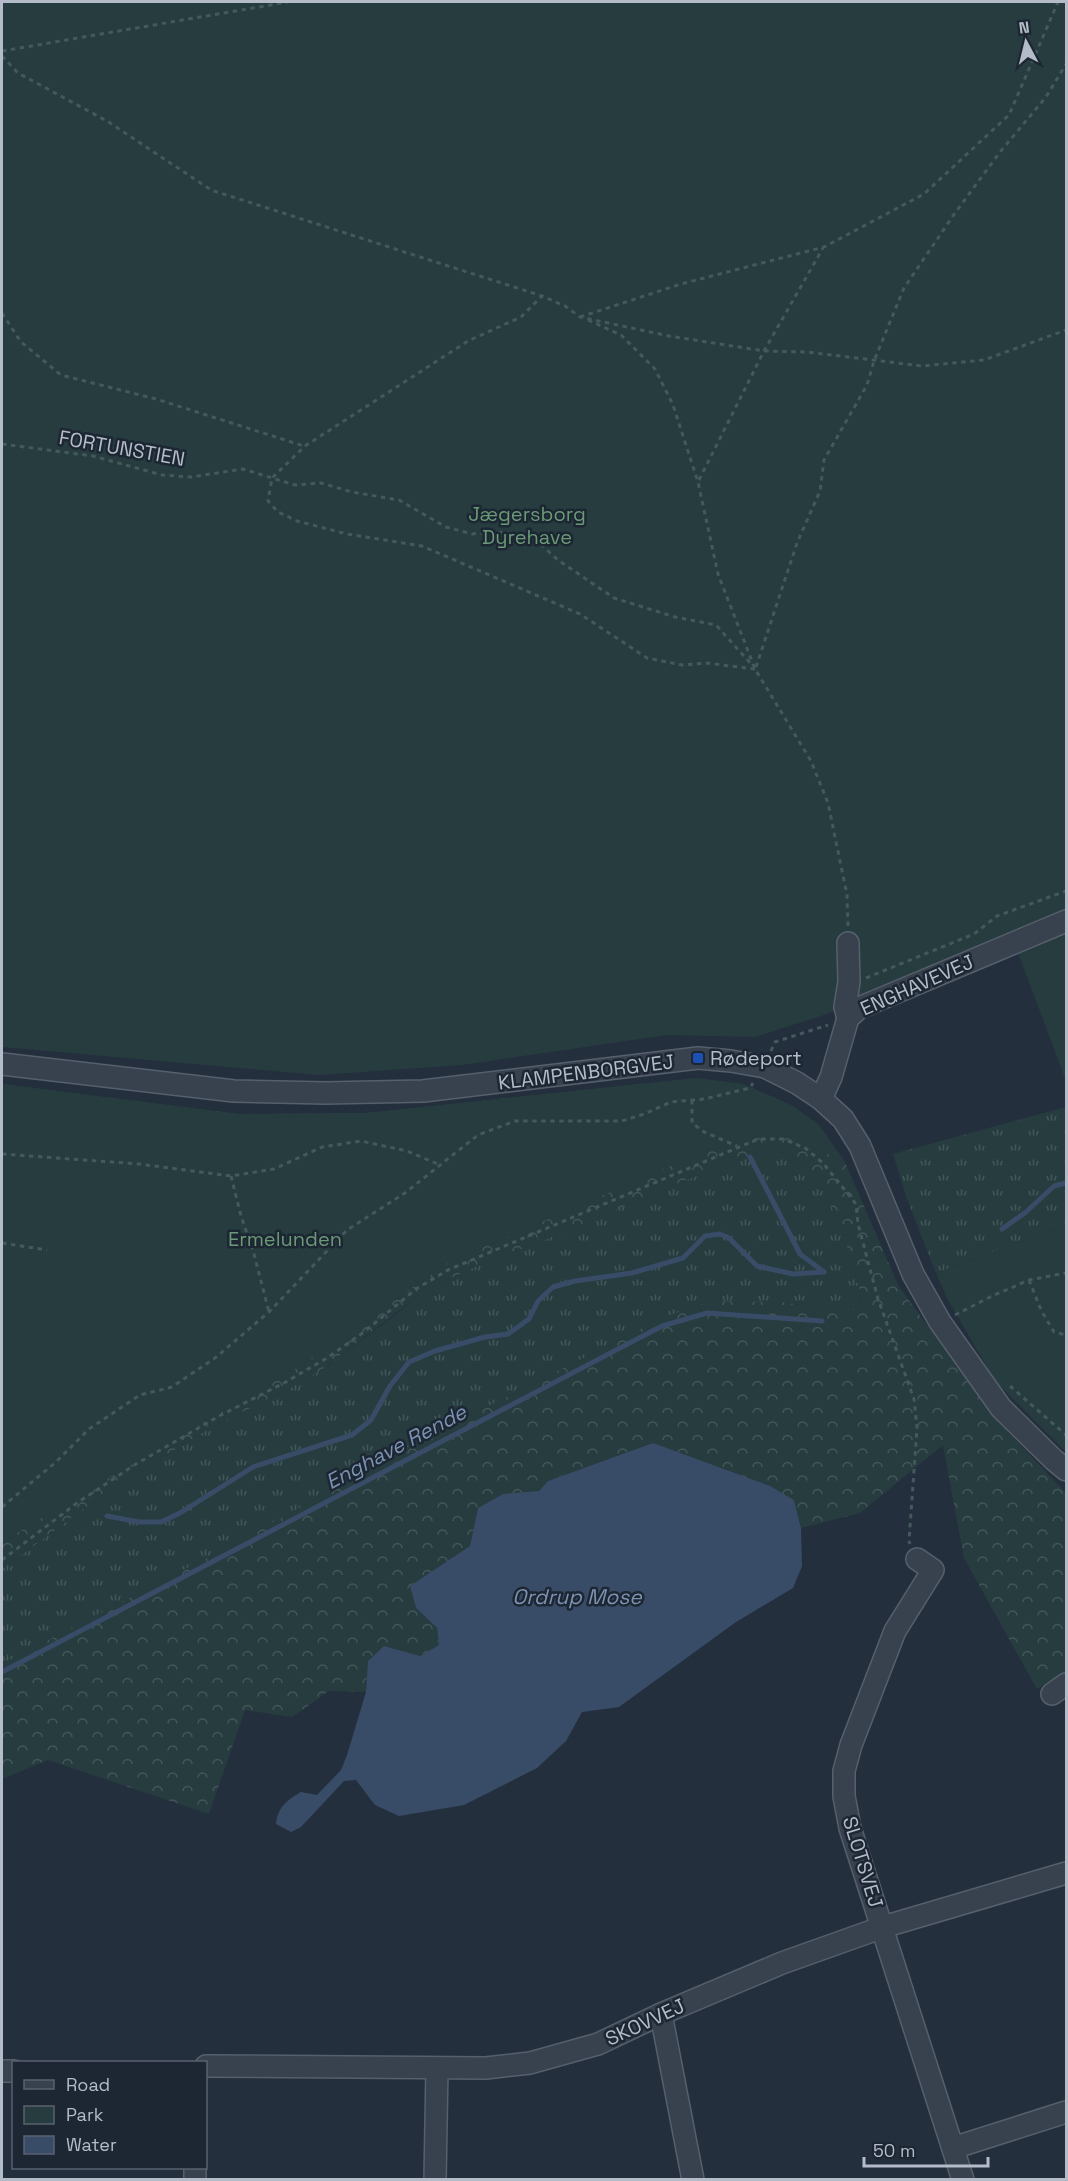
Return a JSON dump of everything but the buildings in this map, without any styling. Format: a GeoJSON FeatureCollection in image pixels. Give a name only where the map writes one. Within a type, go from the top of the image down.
{"type":"FeatureCollection","features":[{"type":"Feature","properties":{"kind":"street","name":"ENGHAVEVEJ"},"geometry":{"type":"LineString","coordinates":[[821,1099],[831,1077],[848,1018],[859,1008],[1066,921]]}},
{"type":"Feature","properties":{"kind":"street"},"geometry":{"type":"LineString","coordinates":[[848,943],[849,982],[845,1007],[848,1018]]}},
{"type":"Feature","properties":{"kind":"street","name":"KLAMPENBORGVEJ"},"geometry":{"type":"LineString","coordinates":[[2,1064],[234,1091],[326,1093],[423,1091],[698,1058],[765,1067],[797,1083],[821,1099],[843,1119],[860,1146],[912,1274],[940,1322],[1001,1408],[1066,1470]]}},
{"type":"Feature","properties":{"kind":"street","name":"SLOTSVEJ"},"geometry":{"type":"LineString","coordinates":[[917,1559],[933,1570],[895,1631],[851,1745],[844,1771],[844,1796],[850,1828],[963,2180]]}},
{"type":"Feature","properties":{"kind":"street","name":"SKOVVEJ"},"geometry":{"type":"LineString","coordinates":[[207,2066],[486,2068],[530,2063],[598,2044],[661,2014],[782,1964],[883,1926],[1066,1873]]}},
{"type":"Feature","properties":{"kind":"street"},"geometry":{"type":"LineString","coordinates":[[661,2014],[693,2180]]}},
{"type":"Feature","properties":{"kind":"street"},"geometry":{"type":"LineString","coordinates":[[435,2180],[437,2068]]}},
{"type":"Feature","properties":{"kind":"street"},"geometry":{"type":"LineString","coordinates":[[953,2148],[1066,2112]]}},
{"type":"Feature","properties":{"kind":"path"},"geometry":{"type":"LineString","coordinates":[[288,2],[2,53],[18,73],[107,121],[211,190],[542,296],[565,306],[579,317],[621,335],[655,369],[673,405],[698,482],[718,574],[755,669],[811,761],[828,803],[847,895],[848,943]]}},
{"type":"Feature","properties":{"kind":"path"},"geometry":{"type":"LineString","coordinates":[[579,317],[681,284],[824,247],[924,194],[1009,115],[1058,2]]}},
{"type":"Feature","properties":{"kind":"path"},"geometry":{"type":"LineString","coordinates":[[755,669],[797,543],[820,491],[824,460],[867,385],[874,361],[904,288],[954,213],[1000,152],[1046,97],[1066,64]]}},
{"type":"Feature","properties":{"kind":"path"},"geometry":{"type":"LineString","coordinates":[[698,482],[764,351],[824,247]]}},
{"type":"Feature","properties":{"kind":"path"},"geometry":{"type":"LineString","coordinates":[[542,296],[521,317],[468,341],[304,446],[272,478],[268,501],[278,512],[297,520],[347,534],[422,546],[580,614],[647,658],[682,664],[706,663],[755,669]]}},
{"type":"Feature","properties":{"kind":"path"},"geometry":{"type":"LineString","coordinates":[[2,313],[21,342],[61,375],[156,399],[304,446]]}},
{"type":"Feature","properties":{"kind":"path"},"geometry":{"type":"LineString","coordinates":[[579,317],[669,336],[764,351],[807,352],[922,366],[984,360],[1066,330]]}},
{"type":"Feature","properties":{"kind":"path","name":"FORTUNSTIEN"},"geometry":{"type":"LineString","coordinates":[[2,444],[93,456],[162,475],[191,477],[243,469],[295,485],[321,483],[352,492],[399,500],[446,527],[472,534],[492,531],[513,533],[536,540],[558,560],[614,598],[675,617],[716,625],[755,669]]}},
{"type":"Feature","properties":{"kind":"path"},"geometry":{"type":"LineString","coordinates":[[849,982],[907,963],[974,934],[997,916],[1066,891]]}},
{"type":"Feature","properties":{"kind":"path"},"geometry":{"type":"LineString","coordinates":[[2,1507],[56,1462],[89,1429],[140,1395],[172,1387],[216,1358],[269,1312],[347,1230],[405,1193],[478,1135],[515,1121],[622,1121],[671,1102],[750,1088],[765,1067],[775,1042],[848,1018]]}},
{"type":"Feature","properties":{"kind":"path"},"geometry":{"type":"LineString","coordinates":[[692,1100],[692,1123],[704,1132],[737,1146]]}},
{"type":"Feature","properties":{"kind":"path"},"geometry":{"type":"LineString","coordinates":[[2,1560],[77,1503],[136,1464],[327,1358],[364,1332],[416,1289],[448,1270],[758,1139],[783,1139],[805,1148],[823,1163],[856,1204],[858,1224],[878,1299],[914,1399],[917,1428],[909,1541],[917,1559]]}},
{"type":"Feature","properties":{"kind":"path"},"geometry":{"type":"LineString","coordinates":[[2,1154],[58,1160],[139,1164],[231,1176],[274,1169],[322,1147],[361,1141],[407,1151],[440,1165]]}},
{"type":"Feature","properties":{"kind":"path"},"geometry":{"type":"LineString","coordinates":[[231,1176],[269,1312]]}},
{"type":"Feature","properties":{"kind":"path"},"geometry":{"type":"LineString","coordinates":[[2,1244],[47,1250]]}},
{"type":"Feature","properties":{"kind":"path"},"geometry":{"type":"LineString","coordinates":[[940,1322],[1029,1280],[1066,1273]]}},
{"type":"Feature","properties":{"kind":"path"},"geometry":{"type":"LineString","coordinates":[[1029,1280],[1041,1310],[1054,1332],[1066,1335]]}},
{"type":"Feature","properties":{"kind":"path"},"geometry":{"type":"LineString","coordinates":[[979,1378],[1010,1387],[1066,1436]]}},
{"type":"Feature","properties":{"kind":"green space","name":"Jægersborg Dyrehave"},"geometry":{"type":"Polygon","coordinates":[[[2,2],[1066,2],[1066,1081],[1011,934],[824,1015],[755,1037],[667,1035],[462,1065],[319,1075],[2,1047],[2,2]]]}},
{"type":"Feature","properties":{"kind":"green space","name":"Ermelunden"},"geometry":{"type":"Polygon","coordinates":[[[696,1078],[743,1084],[791,1105],[819,1125],[845,1162],[898,1285],[991,1414],[1066,1493],[1066,1671],[1037,1689],[964,1558],[943,1445],[860,1513],[801,1528],[794,1500],[653,1443],[548,1481],[539,1491],[523,1493],[478,1508],[470,1546],[410,1586],[416,1608],[437,1628],[439,1645],[420,1656],[368,1661],[366,1692],[329,1691],[292,1717],[245,1710],[209,1814],[48,1760],[2,1779],[2,1664],[224,1549],[303,1506],[355,1474],[664,1317],[712,1301],[782,1302],[860,1311],[859,1288],[846,1243],[819,1176],[791,1154],[765,1150],[485,1262],[426,1290],[324,1368],[285,1391],[208,1429],[104,1494],[2,1569],[2,1084],[239,1114],[367,1113],[696,1078]]]}},
{"type":"Feature","properties":{"kind":"green space"},"geometry":{"type":"Polygon","coordinates":[[[696,1078],[743,1084],[791,1105],[819,1125],[845,1162],[773,1133],[705,1151],[449,1262],[300,1366],[47,1514],[2,1543],[2,1084],[239,1114],[367,1113],[696,1078]]]}},
{"type":"Feature","properties":{"kind":"green space"},"geometry":{"type":"Polygon","coordinates":[[[1066,1107],[1066,1225],[936,1273],[907,1199],[893,1154],[1066,1107]]]}},
{"type":"Feature","properties":{"kind":"green space"},"geometry":{"type":"Polygon","coordinates":[[[765,1150],[791,1154],[819,1176],[846,1243],[859,1288],[860,1311],[782,1302],[664,1317],[355,1474],[303,1506],[224,1549],[2,1664],[2,1569],[104,1494],[208,1429],[285,1391],[324,1368],[425,1290],[485,1262],[765,1150]]]}},
{"type":"Feature","properties":{"kind":"green space"},"geometry":{"type":"Polygon","coordinates":[[[1066,1225],[1066,1452],[995,1381],[947,1298],[936,1273],[1066,1225]]]}},
{"type":"Feature","properties":{"kind":"water","name":"Ordrup Mose"},"geometry":{"type":"Polygon","coordinates":[[[653,1443],[770,1486],[794,1500],[801,1528],[802,1566],[793,1588],[736,1622],[619,1707],[582,1712],[566,1741],[537,1768],[464,1805],[399,1816],[375,1805],[356,1780],[344,1781],[301,1827],[291,1832],[276,1824],[279,1813],[287,1801],[301,1792],[317,1795],[341,1770],[366,1692],[368,1661],[384,1646],[420,1656],[439,1645],[437,1628],[416,1608],[410,1586],[470,1546],[478,1508],[503,1494],[539,1491],[548,1481],[653,1443]]]}},
{"type":"Feature","properties":{"kind":"waterway"},"geometry":{"type":"LineString","coordinates":[[750,1157],[800,1254],[824,1272]]}},
{"type":"Feature","properties":{"kind":"waterway"},"geometry":{"type":"LineString","coordinates":[[1002,1229],[1026,1212],[1054,1186],[1066,1183]]}},
{"type":"Feature","properties":{"kind":"waterway"},"geometry":{"type":"LineString","coordinates":[[107,1516],[139,1522],[161,1522],[180,1513],[253,1467],[352,1435],[371,1420],[390,1386],[409,1362],[435,1351],[485,1337],[508,1334],[529,1319],[538,1301],[553,1287],[575,1281],[632,1273],[683,1258],[705,1236],[720,1234],[729,1238],[757,1266],[793,1274],[824,1272]]}},
{"type":"Feature","properties":{"kind":"waterway","name":"Enghave Rende"},"geometry":{"type":"LineString","coordinates":[[2,1672],[662,1326],[707,1313],[822,1321]]}},
{"type":"Feature","properties":{"kind":"place","name":"Rødeport"},"geometry":{"type":"Point","coordinates":[698,1058]}}]}
